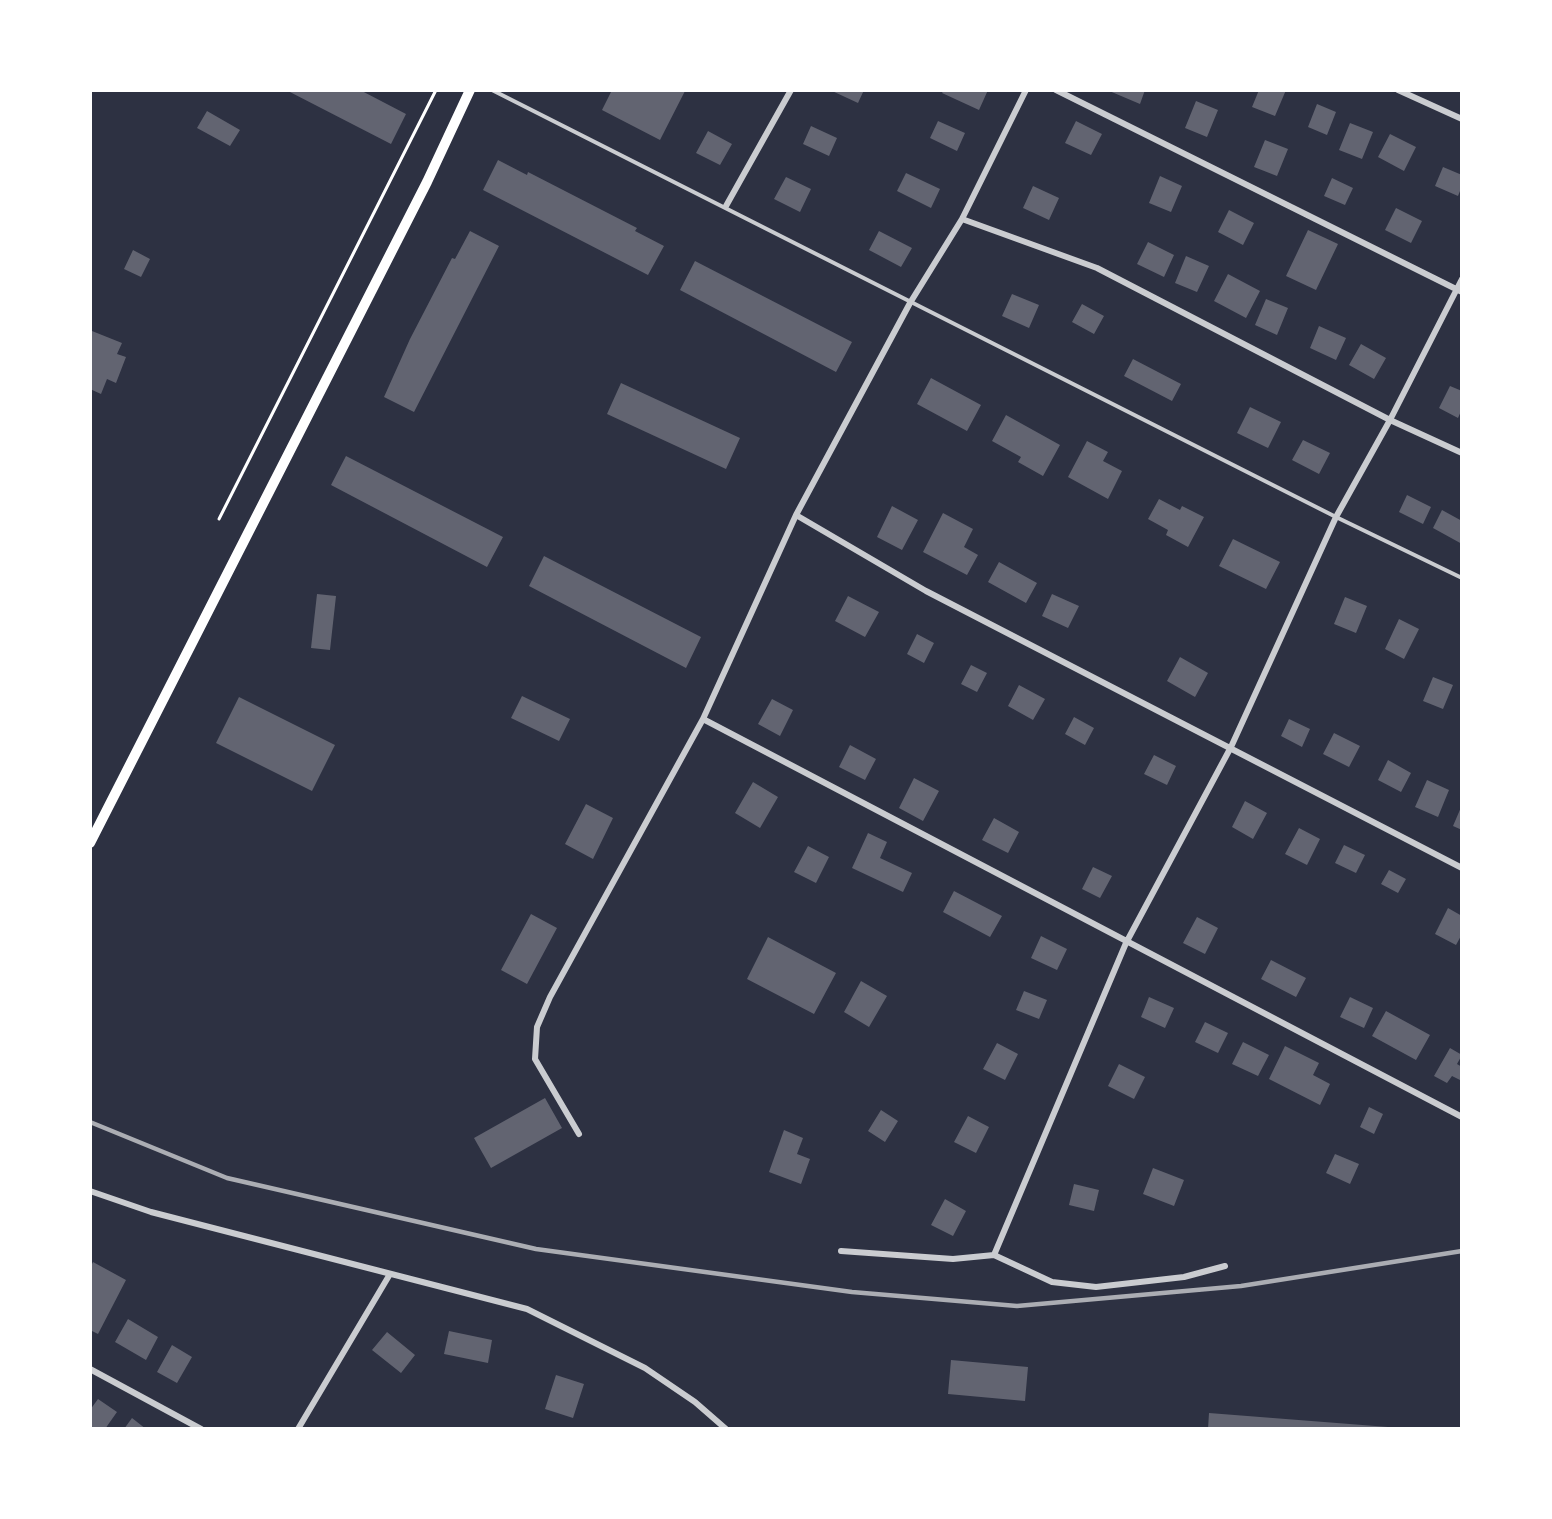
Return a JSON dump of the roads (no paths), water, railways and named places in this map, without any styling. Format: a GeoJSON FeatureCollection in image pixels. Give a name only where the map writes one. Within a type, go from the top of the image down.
{"type":"FeatureCollection","features":[{"type":"Feature","properties":{"kind":"main road"},"geometry":{"type":"LineString","coordinates":[[90,843],[427,182],[471,90]]}},
{"type":"Feature","properties":{"kind":"street"},"geometry":{"type":"LineString","coordinates":[[726,206],[791,90]]}},
{"type":"Feature","properties":{"kind":"street"},"geometry":{"type":"LineString","coordinates":[[579,1134],[535,1059],[537,1027],[550,997],[703,719],[796,515],[910,303],[962,219],[1026,90]]}},
{"type":"Feature","properties":{"kind":"street"},"geometry":{"type":"LineString","coordinates":[[1056,90],[1460,291]]}},
{"type":"Feature","properties":{"kind":"street"},"geometry":{"type":"LineString","coordinates":[[1398,90],[1462,119]]}},
{"type":"Feature","properties":{"kind":"street"},"geometry":{"type":"LineString","coordinates":[[962,219],[1096,268],[1390,420],[1462,453]]}},
{"type":"Feature","properties":{"kind":"street"},"geometry":{"type":"LineString","coordinates":[[994,1255],[1126,942],[1231,747],[1335,517],[1460,291],[1462,279]]}},
{"type":"Feature","properties":{"kind":"street"},"geometry":{"type":"LineString","coordinates":[[796,515],[926,591],[1462,868]]}},
{"type":"Feature","properties":{"kind":"street"},"geometry":{"type":"LineString","coordinates":[[703,719],[1462,1117]]}},
{"type":"Feature","properties":{"kind":"street"},"geometry":{"type":"LineString","coordinates":[[90,1191],[151,1212],[527,1309],[645,1368],[694,1402],[726,1429]]}},
{"type":"Feature","properties":{"kind":"street"},"geometry":{"type":"LineString","coordinates":[[841,1251],[953,1259],[994,1255],[1052,1282],[1096,1287],[1184,1277],[1225,1266]]}},
{"type":"Feature","properties":{"kind":"street"},"geometry":{"type":"LineString","coordinates":[[298,1429],[390,1274]]}},
{"type":"Feature","properties":{"kind":"street"},"geometry":{"type":"LineString","coordinates":[[90,1369],[201,1429]]}},
{"type":"Feature","properties":{"kind":"lane"},"geometry":{"type":"LineString","coordinates":[[492,90],[726,206],[910,303],[1335,517],[1462,578]]}},
{"type":"Feature","properties":{"kind":"railway"},"geometry":{"type":"LineString","coordinates":[[90,1122],[227,1178],[536,1249],[852,1292],[1017,1306],[1241,1286],[1462,1251]]}}]}
